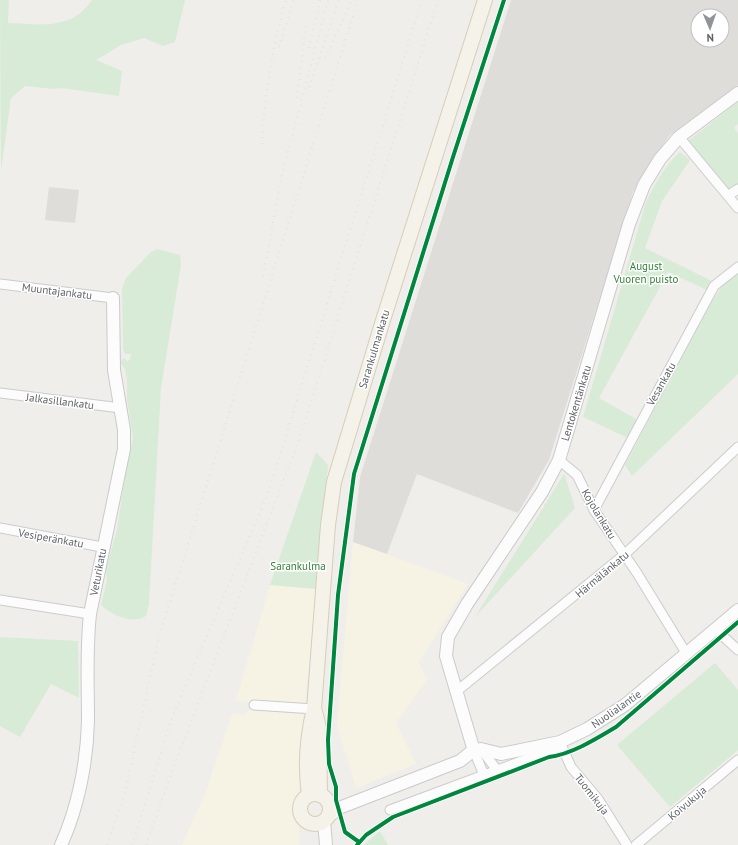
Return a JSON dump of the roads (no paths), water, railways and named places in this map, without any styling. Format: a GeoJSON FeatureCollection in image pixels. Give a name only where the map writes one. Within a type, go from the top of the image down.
{"type":"FeatureCollection","features":[{"type":"Feature","properties":{"kind":"main road","name":"Sarankulmankatu"},"geometry":{"type":"LineString","coordinates":[[321,809],[308,743],[309,730],[314,709],[328,525],[334,482],[381,324],[485,0]]}},
{"type":"Feature","properties":{"kind":"street","name":"Lentokentänkatu"},"geometry":{"type":"LineString","coordinates":[[475,751],[460,708],[457,692],[446,656],[448,637],[467,604],[542,492],[559,460],[638,198],[652,171],[679,137],[738,93]]}},
{"type":"Feature","properties":{"kind":"street"},"geometry":{"type":"LineString","coordinates":[[679,137],[729,195],[738,208]]}},
{"type":"Feature","properties":{"kind":"street"},"geometry":{"type":"LineString","coordinates":[[729,195],[738,189]]}},
{"type":"Feature","properties":{"kind":"street","name":"Vesankatu"},"geometry":{"type":"LineString","coordinates":[[594,510],[714,286],[738,267]]}},
{"type":"Feature","properties":{"kind":"street","name":"Muuntajankatu"},"geometry":{"type":"LineString","coordinates":[[0,284],[113,298]]}},
{"type":"Feature","properties":{"kind":"street","name":"Veturikatu"},"geometry":{"type":"LineString","coordinates":[[61,845],[72,813],[86,746],[87,637],[102,547],[124,449],[124,430],[114,370],[113,298]]}},
{"type":"Feature","properties":{"kind":"street","name":"Jalkasillankatu"},"geometry":{"type":"LineString","coordinates":[[0,393],[121,408]]}},
{"type":"Feature","properties":{"kind":"street","name":"Härmälänkatu"},"geometry":{"type":"LineString","coordinates":[[457,692],[624,555],[738,447]]}},
{"type":"Feature","properties":{"kind":"street","name":"Kojolankatu"},"geometry":{"type":"LineString","coordinates":[[559,460],[578,476],[594,510],[686,653]]}},
{"type":"Feature","properties":{"kind":"street","name":"Vesiperänkatu"},"geometry":{"type":"LineString","coordinates":[[0,528],[102,547]]}},
{"type":"Feature","properties":{"kind":"street"},"geometry":{"type":"LineString","coordinates":[[0,600],[90,614]]}},
{"type":"Feature","properties":{"kind":"street","name":"Nuolialantie"},"geometry":{"type":"LineString","coordinates":[[475,751],[501,754],[561,744],[619,709],[738,610]]}},
{"type":"Feature","properties":{"kind":"street"},"geometry":{"type":"LineString","coordinates":[[715,629],[738,650]]}},
{"type":"Feature","properties":{"kind":"street"},"geometry":{"type":"LineString","coordinates":[[254,705],[314,709]]}},
{"type":"Feature","properties":{"kind":"street"},"geometry":{"type":"LineString","coordinates":[[390,810],[497,770],[561,744]]}},
{"type":"Feature","properties":{"kind":"street","name":"Tuomikuja"},"geometry":{"type":"LineString","coordinates":[[561,744],[571,767],[598,800],[628,845]]}},
{"type":"Feature","properties":{"kind":"street"},"geometry":{"type":"LineString","coordinates":[[475,751],[497,770]]}},
{"type":"Feature","properties":{"kind":"street"},"geometry":{"type":"LineString","coordinates":[[326,845],[321,809],[339,808],[460,761],[475,751]]}},
{"type":"Feature","properties":{"kind":"street"},"geometry":{"type":"LineString","coordinates":[[475,751],[484,775]]}},
{"type":"Feature","properties":{"kind":"street","name":"Koivukuja"},"geometry":{"type":"LineString","coordinates":[[636,845],[738,760]]}},
{"type":"Feature","properties":{"kind":"street","name":"Sarankulmankatu"},"geometry":{"type":"LineString","coordinates":[[320,845],[321,809]]}},
{"type":"Feature","properties":{"kind":"railway"},"geometry":{"type":"LineString","coordinates":[[262,144],[270,71],[286,0]]}},
{"type":"Feature","properties":{"kind":"railway"},"geometry":{"type":"LineString","coordinates":[[279,47],[294,0]]}},
{"type":"Feature","properties":{"kind":"railway"},"geometry":{"type":"LineString","coordinates":[[309,48],[320,0]]}},
{"type":"Feature","properties":{"kind":"railway"},"geometry":{"type":"LineString","coordinates":[[263,276],[282,174],[328,0]]}},
{"type":"Feature","properties":{"kind":"railway"},"geometry":{"type":"LineString","coordinates":[[309,87],[339,0]]}},
{"type":"Feature","properties":{"kind":"railway"},"geometry":{"type":"LineString","coordinates":[[325,58],[352,0]]}},
{"type":"Feature","properties":{"kind":"railway"},"geometry":{"type":"LineString","coordinates":[[107,845],[125,792],[159,637],[358,0]]}},
{"type":"Feature","properties":{"kind":"railway"},"geometry":{"type":"LineString","coordinates":[[132,845],[173,715],[267,496],[422,0]]}},
{"type":"Feature","properties":{"kind":"railway"},"geometry":{"type":"LineString","coordinates":[[146,845],[173,769],[298,443],[438,0]]}},
{"type":"Feature","properties":{"kind":"railway"},"geometry":{"type":"LineString","coordinates":[[297,98],[306,24]]}},
{"type":"Feature","properties":{"kind":"park label","name":"August Vuoren puisto"},"geometry":{"type":"Point","coordinates":[646,272]}},
{"type":"Feature","properties":{"kind":"park label","name":"Sarankulma"},"geometry":{"type":"Point","coordinates":[298,566]}}]}
